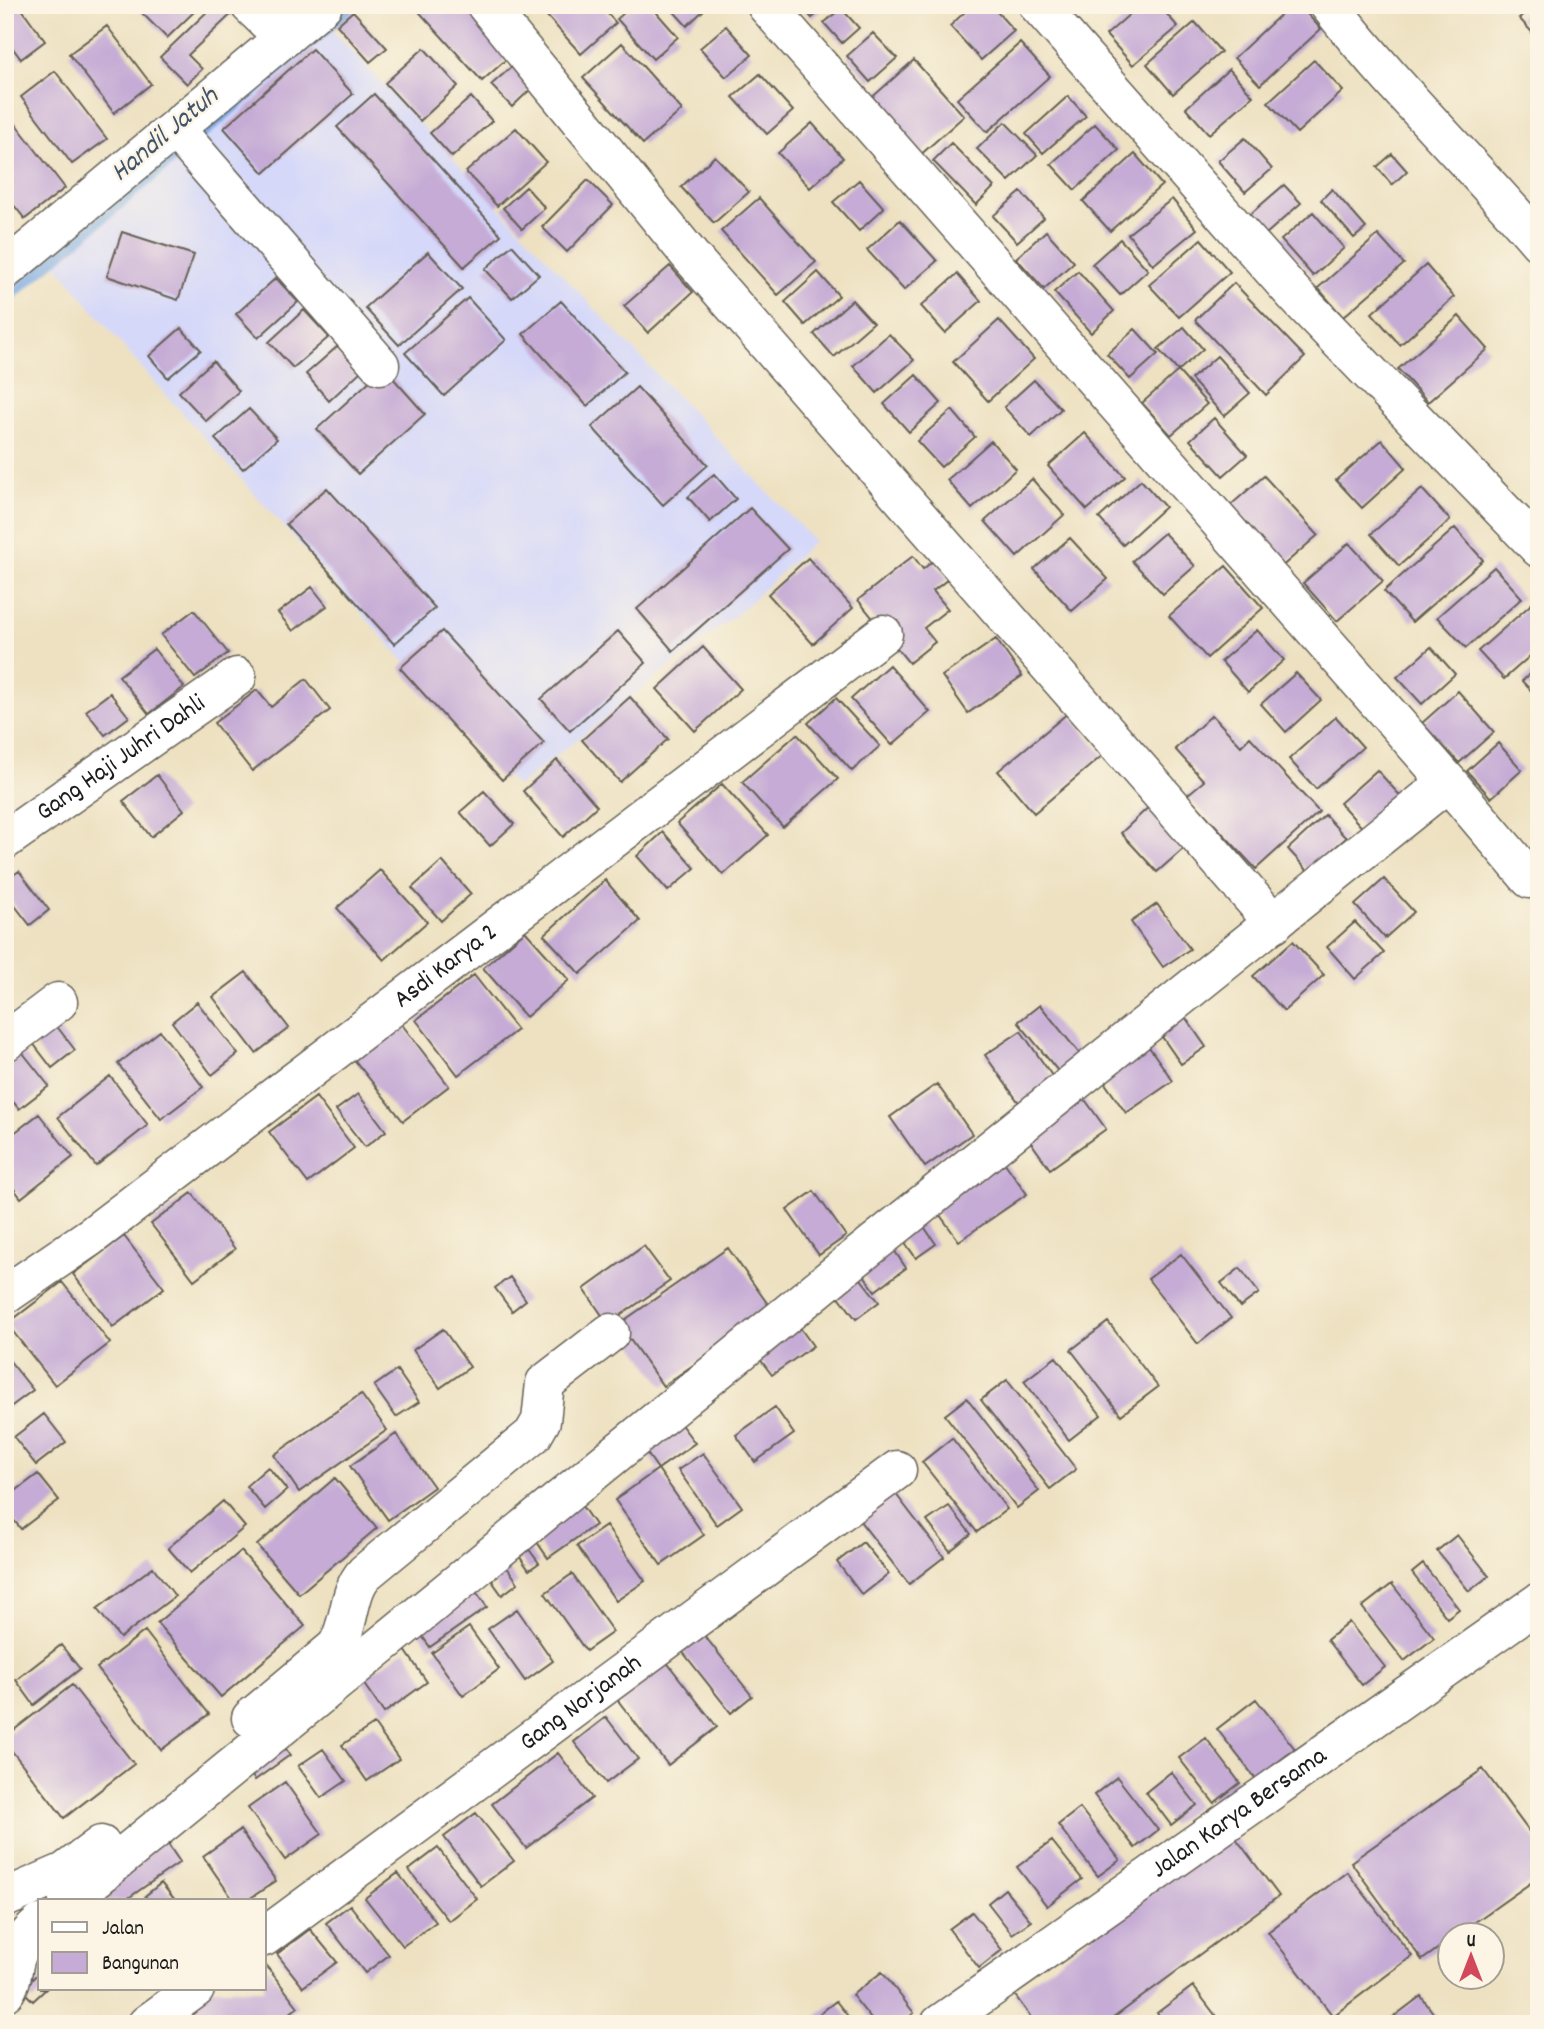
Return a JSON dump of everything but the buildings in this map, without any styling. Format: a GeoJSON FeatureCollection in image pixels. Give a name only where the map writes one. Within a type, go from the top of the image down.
{"type":"FeatureCollection","features":[{"type":"Feature","properties":{"kind":"street"},"geometry":{"type":"LineString","coordinates":[[250,5],[284,38]]}},
{"type":"Feature","properties":{"kind":"street"},"geometry":{"type":"LineString","coordinates":[[5,270],[185,141],[284,38],[323,5]]}},
{"type":"Feature","properties":{"kind":"street"},"geometry":{"type":"LineString","coordinates":[[486,5],[692,258],[1274,923]]}},
{"type":"Feature","properties":{"kind":"street"},"geometry":{"type":"LineString","coordinates":[[766,5],[1530,878]]}},
{"type":"Feature","properties":{"kind":"street"},"geometry":{"type":"LineString","coordinates":[[1038,5],[1296,295],[1539,548]]}},
{"type":"Feature","properties":{"kind":"street"},"geometry":{"type":"LineString","coordinates":[[1329,5],[1355,38],[1539,242]]}},
{"type":"Feature","properties":{"kind":"street"},"geometry":{"type":"LineString","coordinates":[[185,141],[380,365]]}},
{"type":"Feature","properties":{"kind":"street","name":"Asdi Karya 2"},"geometry":{"type":"LineString","coordinates":[[5,1295],[101,1229],[883,634]]}},
{"type":"Feature","properties":{"kind":"street","name":"Gang Haji Juhri Dahli"},"geometry":{"type":"LineString","coordinates":[[5,840],[237,677]]}},
{"type":"Feature","properties":{"kind":"street"},"geometry":{"type":"LineString","coordinates":[[70,1899],[847,1265],[1448,782]]}},
{"type":"Feature","properties":{"kind":"street"},"geometry":{"type":"LineString","coordinates":[[5,1042],[58,1002]]}},
{"type":"Feature","properties":{"kind":"street"},"geometry":{"type":"LineString","coordinates":[[5,1898],[77,1866],[335,1647],[344,1635],[359,1579],[533,1435],[541,1421],[545,1383],[610,1333]]}},
{"type":"Feature","properties":{"kind":"street","name":"Gang Norjanah"},"geometry":{"type":"LineString","coordinates":[[266,1936],[897,1470]]}},
{"type":"Feature","properties":{"kind":"street","name":"Jalan Karya Bersama"},"geometry":{"type":"LineString","coordinates":[[940,2024],[1539,1602]]}},
{"type":"Feature","properties":{"kind":"street"},"geometry":{"type":"LineString","coordinates":[[5,1992],[16,1956],[28,1934],[38,1926]]}},
{"type":"Feature","properties":{"kind":"street"},"geometry":{"type":"LineString","coordinates":[[148,2024],[194,1990]]}},
{"type":"Feature","properties":{"kind":"shaded area"},"geometry":{"type":"Polygon","coordinates":[[[328,26],[814,541],[742,610],[517,787],[132,357],[45,251],[328,26]]]}},
{"type":"Feature","properties":{"kind":"waterway","name":"Handil Jatuh"},"geometry":{"type":"LineString","coordinates":[[5,301],[355,5]]}}]}
